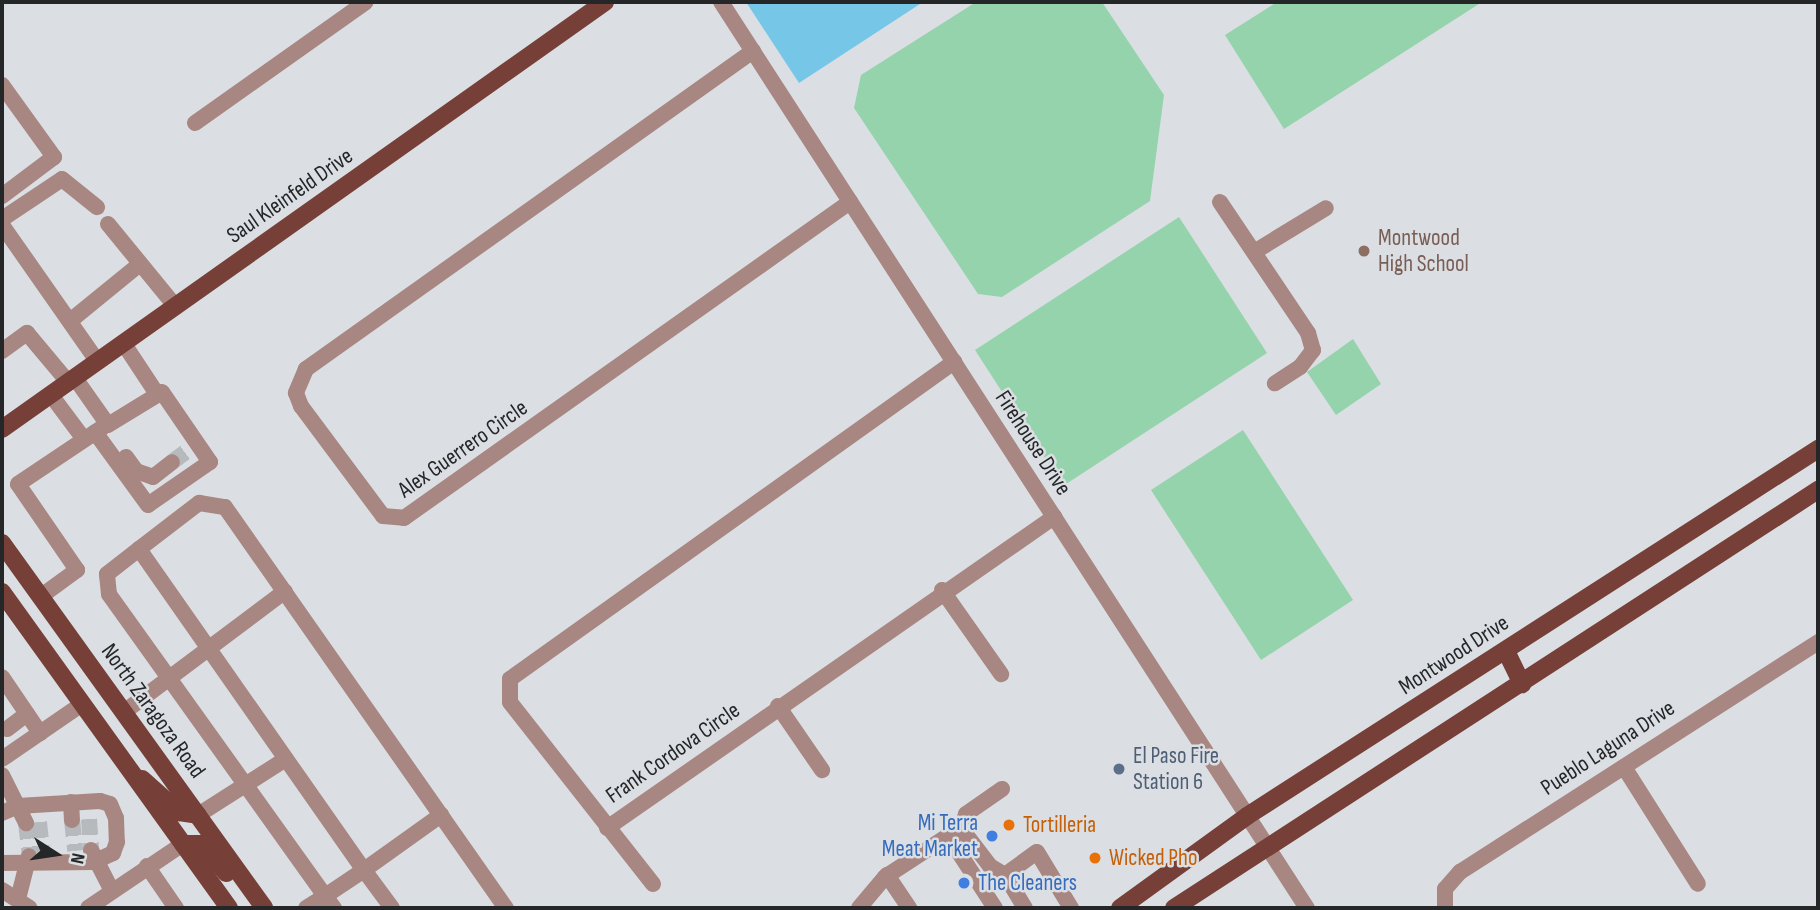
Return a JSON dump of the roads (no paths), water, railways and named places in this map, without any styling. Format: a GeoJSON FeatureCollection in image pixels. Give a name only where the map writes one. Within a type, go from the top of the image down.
{"type":"FeatureCollection","features":[{"type":"Feature","properties":{"kind":"main road","name":"Saul Kleinfeld Drive"},"geometry":{"type":"LineString","coordinates":[[2,429],[605,2]]}},
{"type":"Feature","properties":{"kind":"main road","name":"Montwood Drive"},"geometry":{"type":"LineString","coordinates":[[1120,908],[1247,816],[1818,449]]}},
{"type":"Feature","properties":{"kind":"main road"},"geometry":{"type":"LineString","coordinates":[[1174,908],[1818,490]]}},
{"type":"Feature","properties":{"kind":"main road","name":"North Zaragoza Road"},"geometry":{"type":"LineString","coordinates":[[2,543],[262,905]]}},
{"type":"Feature","properties":{"kind":"main road"},"geometry":{"type":"LineString","coordinates":[[4,600],[229,908]]}},
{"type":"Feature","properties":{"kind":"main road"},"geometry":{"type":"LineString","coordinates":[[1506,651],[1522,684]]}},
{"type":"Feature","properties":{"kind":"main road"},"geometry":{"type":"LineString","coordinates":[[131,772],[179,812],[198,815]]}},
{"type":"Feature","properties":{"kind":"main road"},"geometry":{"type":"LineString","coordinates":[[183,844],[202,844],[241,893],[262,905]]}},
{"type":"Feature","properties":{"kind":"street"},"geometry":{"type":"LineString","coordinates":[[195,123],[366,2]]}},
{"type":"Feature","properties":{"kind":"street","name":"Firehouse Drive"},"geometry":{"type":"LineString","coordinates":[[721,2],[1307,908]]}},
{"type":"Feature","properties":{"kind":"street","name":"Alex Guerrero Circle"},"geometry":{"type":"LineString","coordinates":[[753,51],[306,369],[296,393],[301,406],[383,516],[404,518],[850,202]]}},
{"type":"Feature","properties":{"kind":"street"},"geometry":{"type":"LineString","coordinates":[[2,85],[54,158],[2,197]]}},
{"type":"Feature","properties":{"kind":"street"},"geometry":{"type":"LineString","coordinates":[[2,219],[62,179],[97,207]]}},
{"type":"Feature","properties":{"kind":"street"},"geometry":{"type":"LineString","coordinates":[[1220,202],[1254,252],[1313,350],[1300,367],[1275,383]]}},
{"type":"Feature","properties":{"kind":"street"},"geometry":{"type":"LineString","coordinates":[[1254,252],[1326,208]]}},
{"type":"Feature","properties":{"kind":"street"},"geometry":{"type":"LineString","coordinates":[[108,224],[176,307]]}},
{"type":"Feature","properties":{"kind":"street"},"geometry":{"type":"LineString","coordinates":[[2,225],[99,362]]}},
{"type":"Feature","properties":{"kind":"street"},"geometry":{"type":"LineString","coordinates":[[70,321],[140,264]]}},
{"type":"Feature","properties":{"kind":"street"},"geometry":{"type":"LineString","coordinates":[[2,351],[27,332],[72,381],[97,430],[148,505],[210,462],[192,446],[162,392],[155,391],[97,430],[18,484],[76,570],[40,597]]}},
{"type":"Feature","properties":{"kind":"street"},"geometry":{"type":"LineString","coordinates":[[124,344],[155,391]]}},
{"type":"Feature","properties":{"kind":"street","name":"Frank Cordova Circle"},"geometry":{"type":"LineString","coordinates":[[954,362],[516,670],[508,688],[510,702],[607,828],[942,590],[1054,517]]}},
{"type":"Feature","properties":{"kind":"street"},"geometry":{"type":"LineString","coordinates":[[51,395],[97,430],[136,471],[153,477],[172,462]]}},
{"type":"Feature","properties":{"kind":"street"},"geometry":{"type":"LineString","coordinates":[[330,902],[105,584],[107,574],[199,503],[225,507],[506,908]]}},
{"type":"Feature","properties":{"kind":"street"},"geometry":{"type":"LineString","coordinates":[[139,549],[392,908]]}},
{"type":"Feature","properties":{"kind":"street"},"geometry":{"type":"LineString","coordinates":[[942,590],[1002,674]]}},
{"type":"Feature","properties":{"kind":"street"},"geometry":{"type":"LineString","coordinates":[[124,712],[285,592]]}},
{"type":"Feature","properties":{"kind":"street","name":"Pueblo Laguna Drive"},"geometry":{"type":"LineString","coordinates":[[1446,908],[1445,889],[1460,872],[1816,649]]}},
{"type":"Feature","properties":{"kind":"street"},"geometry":{"type":"LineString","coordinates":[[2,677],[40,733]]}},
{"type":"Feature","properties":{"kind":"street"},"geometry":{"type":"LineString","coordinates":[[2,759],[82,704]]}},
{"type":"Feature","properties":{"kind":"street"},"geometry":{"type":"LineString","coordinates":[[778,706],[822,770]]}},
{"type":"Feature","properties":{"kind":"street"},"geometry":{"type":"LineString","coordinates":[[6,729],[27,714]]}},
{"type":"Feature","properties":{"kind":"street"},"geometry":{"type":"LineString","coordinates":[[198,815],[286,759]]}},
{"type":"Feature","properties":{"kind":"street"},"geometry":{"type":"LineString","coordinates":[[1624,767],[1698,884]]}},
{"type":"Feature","properties":{"kind":"street"},"geometry":{"type":"LineString","coordinates":[[2,775],[18,806],[32,822],[36,804]]}},
{"type":"Feature","properties":{"kind":"street"},"geometry":{"type":"LineString","coordinates":[[859,908],[887,875],[955,832],[965,814],[1002,789]]}},
{"type":"Feature","properties":{"kind":"street"},"geometry":{"type":"LineString","coordinates":[[2,813],[18,806],[78,801],[110,804],[116,818],[113,853],[2,863]]}},
{"type":"Feature","properties":{"kind":"street"},"geometry":{"type":"LineString","coordinates":[[78,801],[80,819]]}},
{"type":"Feature","properties":{"kind":"street"},"geometry":{"type":"LineString","coordinates":[[306,908],[330,902],[365,870],[441,815]]}},
{"type":"Feature","properties":{"kind":"street"},"geometry":{"type":"LineString","coordinates":[[607,828],[653,884]]}},
{"type":"Feature","properties":{"kind":"street"},"geometry":{"type":"LineString","coordinates":[[955,832],[990,866],[1005,875],[1025,908]]}},
{"type":"Feature","properties":{"kind":"street"},"geometry":{"type":"LineString","coordinates":[[955,832],[995,908]]}},
{"type":"Feature","properties":{"kind":"street"},"geometry":{"type":"LineString","coordinates":[[88,908],[183,844]]}},
{"type":"Feature","properties":{"kind":"street"},"geometry":{"type":"LineString","coordinates":[[1005,875],[1037,852],[1070,908]]}},
{"type":"Feature","properties":{"kind":"street"},"geometry":{"type":"LineString","coordinates":[[84,856],[112,891]]}},
{"type":"Feature","properties":{"kind":"street"},"geometry":{"type":"LineString","coordinates":[[2,890],[24,904],[35,859]]}},
{"type":"Feature","properties":{"kind":"street"},"geometry":{"type":"LineString","coordinates":[[147,866],[176,908]]}},
{"type":"Feature","properties":{"kind":"street"},"geometry":{"type":"LineString","coordinates":[[887,875],[909,908]]}},
{"type":"Feature","properties":{"kind":"water"},"geometry":{"type":"Polygon","coordinates":[[[746,2],[923,2],[799,83],[746,2]]]}},
{"type":"Feature","properties":{"kind":"tunnel"},"geometry":{"type":"LineString","coordinates":[[172,462],[187,451]]}},
{"type":"Feature","properties":{"kind":"tunnel"},"geometry":{"type":"LineString","coordinates":[[89,819],[91,850]]}},
{"type":"Feature","properties":{"kind":"tunnel"},"geometry":{"type":"LineString","coordinates":[[72,820],[75,851]]}},
{"type":"Feature","properties":{"kind":"tunnel"},"geometry":{"type":"LineString","coordinates":[[39,822],[42,853]]}},
{"type":"Feature","properties":{"kind":"tunnel"},"geometry":{"type":"LineString","coordinates":[[26,823],[30,854]]}},
{"type":"Feature","properties":{"kind":"place","name":"Montwood High School"},"geometry":{"type":"Point","coordinates":[1364,251]}},
{"type":"Feature","properties":{"kind":"place","name":"El Paso Fire Station 6"},"geometry":{"type":"Point","coordinates":[1119,769]}},
{"type":"Feature","properties":{"kind":"place","name":"Tortilleria"},"geometry":{"type":"Point","coordinates":[1009,825]}},
{"type":"Feature","properties":{"kind":"place","name":"Mi Terra Meat Market"},"geometry":{"type":"Point","coordinates":[992,836]}},
{"type":"Feature","properties":{"kind":"place","name":"Wicked Pho"},"geometry":{"type":"Point","coordinates":[1095,858]}},
{"type":"Feature","properties":{"kind":"place","name":"The Cleaners"},"geometry":{"type":"Point","coordinates":[964,883]}}]}
